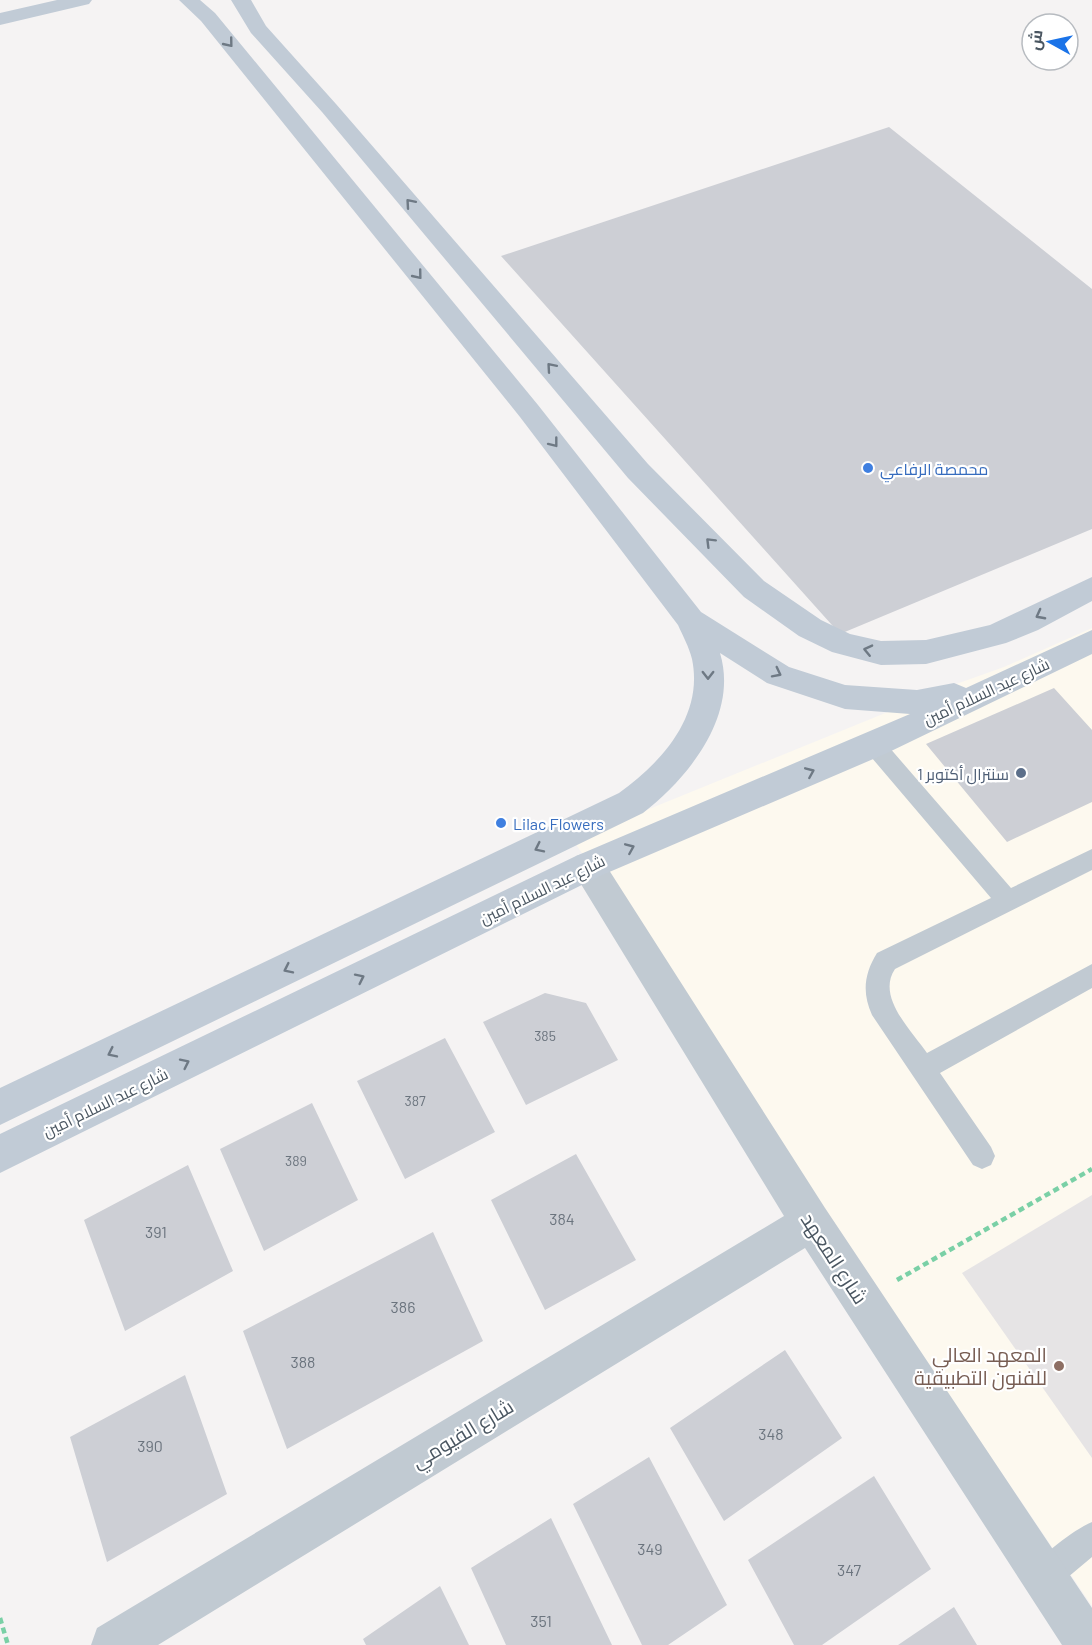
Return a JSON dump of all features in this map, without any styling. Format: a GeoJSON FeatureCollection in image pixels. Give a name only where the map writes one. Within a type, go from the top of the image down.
{"type":"FeatureCollection","features":[{"type":"Feature","properties":{"kind":"street"},"geometry":{"type":"LineString","coordinates":[[0,19],[81,0]]}},
{"type":"Feature","properties":{"kind":"street"},"geometry":{"type":"LineString","coordinates":[[0,1107],[631,803],[669,772],[685,752],[697,731],[704,708],[708,660],[691,620],[530,412],[209,18],[189,0]]}},
{"type":"Feature","properties":{"kind":"street"},"geometry":{"type":"LineString","coordinates":[[209,18],[242,4],[258,29],[430,225],[638,471],[754,589],[810,628],[843,644],[881,652],[926,652],[995,635],[1028,622],[1092,588]]}},
{"type":"Feature","properties":{"kind":"street"},"geometry":{"type":"LineString","coordinates":[[387,238],[430,225]]}},
{"type":"Feature","properties":{"kind":"street"},"geometry":{"type":"LineString","coordinates":[[530,412],[575,395]]}},
{"type":"Feature","properties":{"kind":"street"},"geometry":{"type":"LineString","coordinates":[[691,620],[778,675],[846,697],[917,702],[991,689]]}},
{"type":"Feature","properties":{"kind":"street","name":"شارع عبد السلام أمين"},"geometry":{"type":"LineString","coordinates":[[0,1154],[588,866],[874,745],[1092,641]]}},
{"type":"Feature","properties":{"kind":"street","name":"شارع المعهد"},"geometry":{"type":"LineString","coordinates":[[588,866],[811,1222],[1089,1645]]}},
{"type":"Feature","properties":{"kind":"street","name":"شارع الفيومي"},"geometry":{"type":"LineString","coordinates":[[114,1645],[811,1222]]}},
{"type":"Feature","properties":{"kind":"lane"},"geometry":{"type":"LineString","coordinates":[[874,745],[1007,900]]}},
{"type":"Feature","properties":{"kind":"lane"},"geometry":{"type":"LineString","coordinates":[[982,1156],[881,1007],[876,993],[880,969],[886,961],[1092,859]]}},
{"type":"Feature","properties":{"kind":"lane"},"geometry":{"type":"LineString","coordinates":[[923,1069],[1092,975]]}},
{"type":"Feature","properties":{"kind":"lane"},"geometry":{"type":"LineString","coordinates":[[1044,1577],[1092,1537]]}},
{"type":"Feature","properties":{"kind":"path"},"geometry":{"type":"LineString","coordinates":[[862,1300],[1092,1169]]}},
{"type":"Feature","properties":{"kind":"path"},"geometry":{"type":"LineString","coordinates":[[0,1618],[8,1645]]}},
{"type":"Feature","properties":{"kind":"shaded area"},"geometry":{"type":"Polygon","coordinates":[[[1092,628],[1092,1606],[573,840],[959,683],[1004,667],[1092,628]]]}},
{"type":"Feature","properties":{"kind":"shaded area","name":"المعهد العالي للفنون التطبيقية"},"geometry":{"type":"Polygon","coordinates":[[[1092,1195],[1092,1458],[962,1273],[1092,1195]]]}},
{"type":"Feature","properties":{"kind":"building"},"geometry":{"type":"Polygon","coordinates":[[[889,127],[1092,289],[1092,529],[840,634],[501,256],[889,127]]]}},
{"type":"Feature","properties":{"kind":"building","name":"سنترال أكتوبر 1"},"geometry":{"type":"Polygon","coordinates":[[[1054,688],[1092,730],[1092,802],[1007,842],[926,744],[1054,688]]]}},
{"type":"Feature","properties":{"kind":"building"},"geometry":{"type":"Polygon","coordinates":[[[545,993],[586,1003],[618,1060],[526,1105],[483,1022],[545,993]]]}},
{"type":"Feature","properties":{"kind":"building"},"geometry":{"type":"Polygon","coordinates":[[[445,1038],[495,1132],[405,1179],[357,1081],[445,1038]]]}},
{"type":"Feature","properties":{"kind":"building"},"geometry":{"type":"Polygon","coordinates":[[[312,1103],[358,1200],[264,1251],[220,1149],[312,1103]]]}},
{"type":"Feature","properties":{"kind":"building"},"geometry":{"type":"Polygon","coordinates":[[[576,1154],[636,1260],[545,1310],[491,1200],[576,1154]]]}},
{"type":"Feature","properties":{"kind":"building"},"geometry":{"type":"Polygon","coordinates":[[[188,1165],[233,1271],[125,1331],[84,1220],[188,1165]]]}},
{"type":"Feature","properties":{"kind":"building"},"geometry":{"type":"Polygon","coordinates":[[[433,1232],[483,1341],[287,1449],[243,1331],[433,1232]]]}},
{"type":"Feature","properties":{"kind":"building"},"geometry":{"type":"Polygon","coordinates":[[[785,1350],[842,1438],[724,1521],[670,1428],[785,1350]]]}},
{"type":"Feature","properties":{"kind":"building"},"geometry":{"type":"Polygon","coordinates":[[[185,1375],[227,1494],[107,1562],[70,1437],[185,1375]]]}},
{"type":"Feature","properties":{"kind":"building"},"geometry":{"type":"Polygon","coordinates":[[[649,1457],[727,1605],[668,1645],[642,1645],[573,1504],[649,1457]]]}},
{"type":"Feature","properties":{"kind":"building"},"geometry":{"type":"Polygon","coordinates":[[[874,1476],[931,1569],[822,1645],[794,1645],[748,1560],[874,1476]]]}},
{"type":"Feature","properties":{"kind":"building"},"geometry":{"type":"Polygon","coordinates":[[[551,1518],[612,1645],[506,1645],[471,1568],[551,1518]]]}},
{"type":"Feature","properties":{"kind":"building"},"geometry":{"type":"Polygon","coordinates":[[[440,1586],[469,1645],[366,1645],[363,1639],[440,1586]]]}},
{"type":"Feature","properties":{"kind":"building"},"geometry":{"type":"Polygon","coordinates":[[[954,1607],[977,1645],[898,1645],[954,1607]]]}},
{"type":"Feature","properties":{"kind":"place","name":"محمصة الرفاعي"},"geometry":{"type":"Point","coordinates":[868,468]}},
{"type":"Feature","properties":{"kind":"place","name":"سنترال أكتوبر 1"},"geometry":{"type":"Point","coordinates":[1021,773]}},
{"type":"Feature","properties":{"kind":"place","name":"Lilac Flowers"},"geometry":{"type":"Point","coordinates":[501,823]}},
{"type":"Feature","properties":{"kind":"place","name":"المعهد العالي للفنون التطبيقية"},"geometry":{"type":"Point","coordinates":[1059,1366]}}]}
